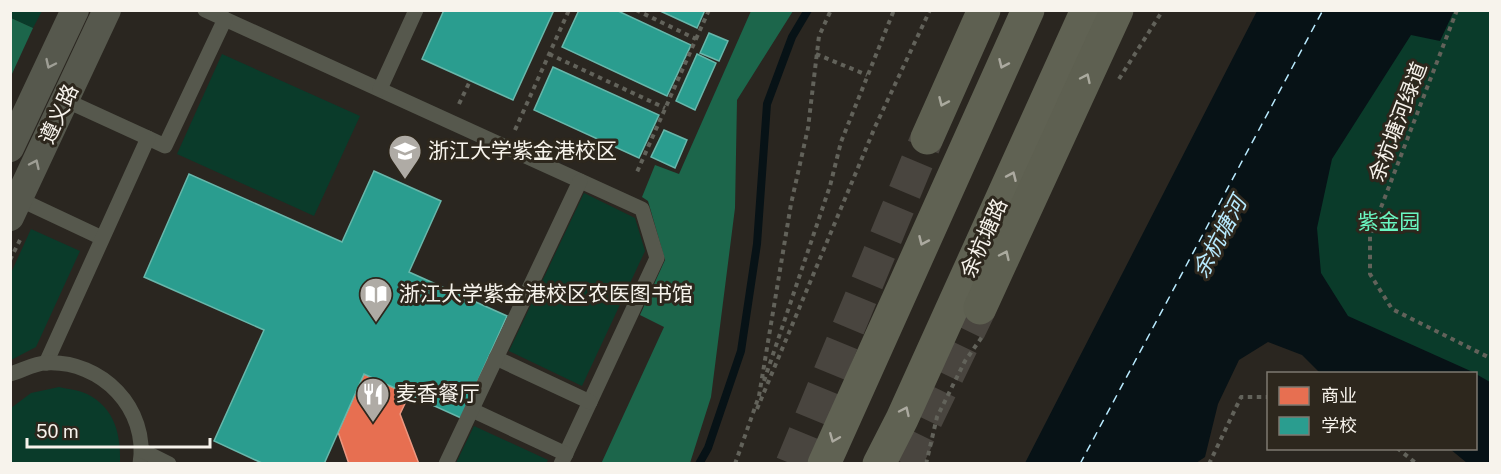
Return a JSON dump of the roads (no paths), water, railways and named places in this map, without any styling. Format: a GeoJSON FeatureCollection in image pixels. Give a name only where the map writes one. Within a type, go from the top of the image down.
{"type":"FeatureCollection","features":[{"type":"Feature","properties":{"kind":"highway"},"geometry":{"type":"LineString","coordinates":[[927,138],[984,10]]}},
{"type":"Feature","properties":{"kind":"highway"},"geometry":{"type":"LineString","coordinates":[[980,308],[1117,10]]}},
{"type":"Feature","properties":{"kind":"main road"},"geometry":{"type":"LineString","coordinates":[[824,464],[1028,10]]}},
{"type":"Feature","properties":{"kind":"main road","name":"余杭塘路"},"geometry":{"type":"LineString","coordinates":[[879,464],[907,408],[1087,10]]}},
{"type":"Feature","properties":{"kind":"street","name":"遵义路"},"geometry":{"type":"LineString","coordinates":[[10,148],[75,10]]}},
{"type":"Feature","properties":{"kind":"street","name":"遵义路"},"geometry":{"type":"LineString","coordinates":[[15,208],[65,100],[97,14]]}},
{"type":"Feature","properties":{"kind":"lane"},"geometry":{"type":"LineString","coordinates":[[205,10],[642,209],[657,258],[563,459],[472,410]]}},
{"type":"Feature","properties":{"kind":"lane"},"geometry":{"type":"LineString","coordinates":[[380,89],[416,10]]}},
{"type":"Feature","properties":{"kind":"lane"},"geometry":{"type":"LineString","coordinates":[[65,100],[165,146],[225,20]]}},
{"type":"Feature","properties":{"kind":"lane"},"geometry":{"type":"LineString","coordinates":[[46,363],[148,138]]}},
{"type":"Feature","properties":{"kind":"lane"},"geometry":{"type":"LineString","coordinates":[[446,464],[580,181]]}},
{"type":"Feature","properties":{"kind":"lane"},"geometry":{"type":"LineString","coordinates":[[15,208],[102,238]]}},
{"type":"Feature","properties":{"kind":"lane"},"geometry":{"type":"LineString","coordinates":[[496,358],[590,402]]}},
{"type":"Feature","properties":{"kind":"lane"},"geometry":{"type":"LineString","coordinates":[[10,374],[46,363],[91,370],[127,400],[144,443],[142,457],[169,464]]}},
{"type":"Feature","properties":{"kind":"water","name":"余杭塘河"},"geometry":{"type":"Polygon","coordinates":[[[1257,11],[1454,11],[1440,41],[1411,35],[1332,159],[1317,228],[1321,273],[1348,316],[1473,372],[1319,372],[1302,355],[1268,342],[1239,360],[1218,404],[1205,457],[1196,463],[1025,463],[1257,11]]]}},
{"type":"Feature","properties":{"kind":"water"},"geometry":{"type":"Polygon","coordinates":[[[1477,375],[1490,382],[1490,463],[1467,463],[1451,450],[1477,450],[1477,375]]]}},
{"type":"Feature","properties":{"kind":"waterway"},"geometry":{"type":"LineString","coordinates":[[699,464],[708,448],[741,351],[757,244],[767,104],[792,37],[808,10]]}},
{"type":"Feature","properties":{"kind":"tunnel"},"geometry":{"type":"LineString","coordinates":[[792,464],[927,138]]}},
{"type":"Feature","properties":{"kind":"tunnel"},"geometry":{"type":"LineString","coordinates":[[905,464],[980,308]]}},
{"type":"Feature","properties":{"kind":"place","name":"浙江大学紫金港校区"},"geometry":{"type":"Point","coordinates":[405,180]}},
{"type":"Feature","properties":{"kind":"place","name":"浙江大学紫金港校区农医图书馆"},"geometry":{"type":"Point","coordinates":[376,323]}},
{"type":"Feature","properties":{"kind":"place","name":"麦香餐厅"},"geometry":{"type":"Point","coordinates":[373,423]}},
{"type":"Feature","properties":{"kind":"park label","name":"紫金园"},"geometry":{"type":"Point","coordinates":[1389,222]}}]}
